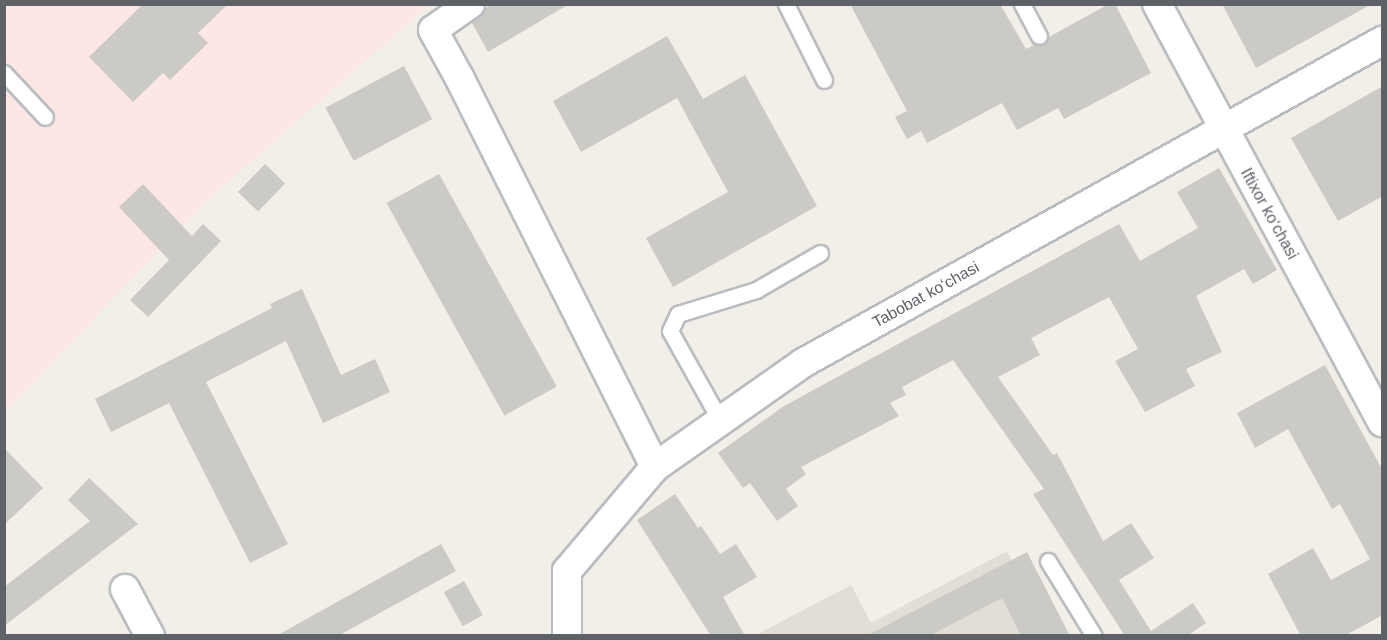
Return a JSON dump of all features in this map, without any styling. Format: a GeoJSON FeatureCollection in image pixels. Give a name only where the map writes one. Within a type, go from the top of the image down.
{"type":"FeatureCollection","features":[{"type":"Feature","properties":{"kind":"street"},"geometry":{"type":"LineString","coordinates":[[470,4],[433,30],[460,79],[655,467]]}},
{"type":"Feature","properties":{"kind":"street","name":"Iftixor koʻchasi"},"geometry":{"type":"LineString","coordinates":[[1157,4],[1223,130],[1383,422]]}},
{"type":"Feature","properties":{"kind":"street","name":"Tabobat koʻchasi"},"geometry":{"type":"LineString","coordinates":[[567,636],[567,571],[655,467],[803,363],[1383,41]]}},
{"type":"Feature","properties":{"kind":"street"},"geometry":{"type":"LineString","coordinates":[[125,589],[150,636]]}},
{"type":"Feature","properties":{"kind":"lane"},"geometry":{"type":"LineString","coordinates":[[786,4],[824,80]]}},
{"type":"Feature","properties":{"kind":"lane"},"geometry":{"type":"LineString","coordinates":[[1022,4],[1039,36]]}},
{"type":"Feature","properties":{"kind":"lane"},"geometry":{"type":"LineString","coordinates":[[4,73],[45,117]]}},
{"type":"Feature","properties":{"kind":"lane"},"geometry":{"type":"LineString","coordinates":[[720,420],[670,331],[678,314],[756,290],[820,253]]}},
{"type":"Feature","properties":{"kind":"lane"},"geometry":{"type":"LineString","coordinates":[[1048,561],[1094,636]]}},
{"type":"Feature","properties":{"kind":"shaded area"},"geometry":{"type":"Polygon","coordinates":[[[5,5],[429,5],[204,203],[5,412],[5,5]]]}},
{"type":"Feature","properties":{"kind":"shaded area"},"geometry":{"type":"Polygon","coordinates":[[[1007,551],[1047,635],[754,636],[851,585],[871,623],[1007,551]]]}},
{"type":"Feature","properties":{"kind":"building"},"geometry":{"type":"Polygon","coordinates":[[[143,4],[228,4],[198,33],[208,43],[170,80],[163,73],[133,102],[89,57],[143,4]]]}},
{"type":"Feature","properties":{"kind":"building"},"geometry":{"type":"Polygon","coordinates":[[[490,4],[569,4],[488,52],[472,23],[490,4]]]}},
{"type":"Feature","properties":{"kind":"building"},"geometry":{"type":"Polygon","coordinates":[[[850,4],[1000,4],[1026,49],[1034,45],[1043,45],[1049,37],[1109,4],[1115,4],[1151,73],[1064,119],[1058,108],[1017,130],[1002,103],[927,143],[921,131],[907,139],[895,117],[907,111],[850,4]]]}},
{"type":"Feature","properties":{"kind":"building"},"geometry":{"type":"Polygon","coordinates":[[[1222,4],[1372,4],[1256,68],[1222,4]]]}},
{"type":"Feature","properties":{"kind":"building"},"geometry":{"type":"Polygon","coordinates":[[[667,36],[703,99],[745,75],[817,206],[673,287],[646,238],[728,192],[677,98],[581,152],[553,101],[667,36]]]}},
{"type":"Feature","properties":{"kind":"building"},"geometry":{"type":"Polygon","coordinates":[[[404,66],[432,119],[354,161],[325,108],[404,66]]]}},
{"type":"Feature","properties":{"kind":"building"},"geometry":{"type":"Polygon","coordinates":[[[1383,86],[1383,196],[1338,221],[1291,138],[1383,86]]]}},
{"type":"Feature","properties":{"kind":"building"},"geometry":{"type":"Polygon","coordinates":[[[265,164],[285,183],[258,212],[238,192],[265,164]]]}},
{"type":"Feature","properties":{"kind":"building"},"geometry":{"type":"Polygon","coordinates":[[[1219,168],[1277,270],[1253,284],[1244,269],[1196,296],[1222,352],[1186,369],[1195,386],[1145,412],[1115,361],[1138,349],[1109,297],[1031,338],[1040,355],[998,377],[1053,455],[1057,453],[1103,541],[1131,523],[1154,558],[1119,580],[1151,631],[1193,603],[1206,623],[1187,636],[1125,636],[1033,494],[1044,489],[953,360],[902,387],[906,395],[890,403],[899,416],[801,467],[806,474],[786,489],[798,506],[777,521],[750,483],[743,488],[718,453],[784,406],[1119,224],[1140,261],[1198,228],[1177,192],[1219,168]]]}},
{"type":"Feature","properties":{"kind":"building"},"geometry":{"type":"Polygon","coordinates":[[[439,174],[557,387],[504,416],[387,203],[439,174]]]}},
{"type":"Feature","properties":{"kind":"building"},"geometry":{"type":"Polygon","coordinates":[[[143,184],[192,236],[203,224],[221,241],[148,317],[130,300],[169,260],[119,207],[143,184]]]}},
{"type":"Feature","properties":{"kind":"building"},"geometry":{"type":"Polygon","coordinates":[[[302,289],[341,375],[375,359],[390,392],[323,423],[286,341],[206,382],[288,544],[250,563],[169,403],[111,432],[95,399],[272,308],[270,304],[302,289]]]}},
{"type":"Feature","properties":{"kind":"building"},"geometry":{"type":"Polygon","coordinates":[[[1325,365],[1383,471],[1383,615],[1344,636],[1301,636],[1268,574],[1313,548],[1331,580],[1370,559],[1340,504],[1332,509],[1288,429],[1255,448],[1237,413],[1325,365]]]}},
{"type":"Feature","properties":{"kind":"building"},"geometry":{"type":"Polygon","coordinates":[[[4,448],[43,488],[4,525],[4,448]]]}},
{"type":"Feature","properties":{"kind":"building"},"geometry":{"type":"Polygon","coordinates":[[[89,478],[138,524],[4,626],[4,587],[90,521],[68,500],[89,478]]]}},
{"type":"Feature","properties":{"kind":"building"},"geometry":{"type":"Polygon","coordinates":[[[675,494],[698,528],[701,526],[720,554],[736,544],[757,577],[723,597],[745,636],[711,636],[637,520],[675,494]]]}},
{"type":"Feature","properties":{"kind":"building"},"geometry":{"type":"Polygon","coordinates":[[[441,544],[456,571],[338,636],[276,636],[441,544]]]}},
{"type":"Feature","properties":{"kind":"building"},"geometry":{"type":"Polygon","coordinates":[[[1027,552],[1070,636],[1021,636],[1002,598],[929,636],[866,636],[1027,552]]]}},
{"type":"Feature","properties":{"kind":"building"},"geometry":{"type":"Polygon","coordinates":[[[464,581],[483,615],[463,626],[444,592],[464,581]]]}}]}
